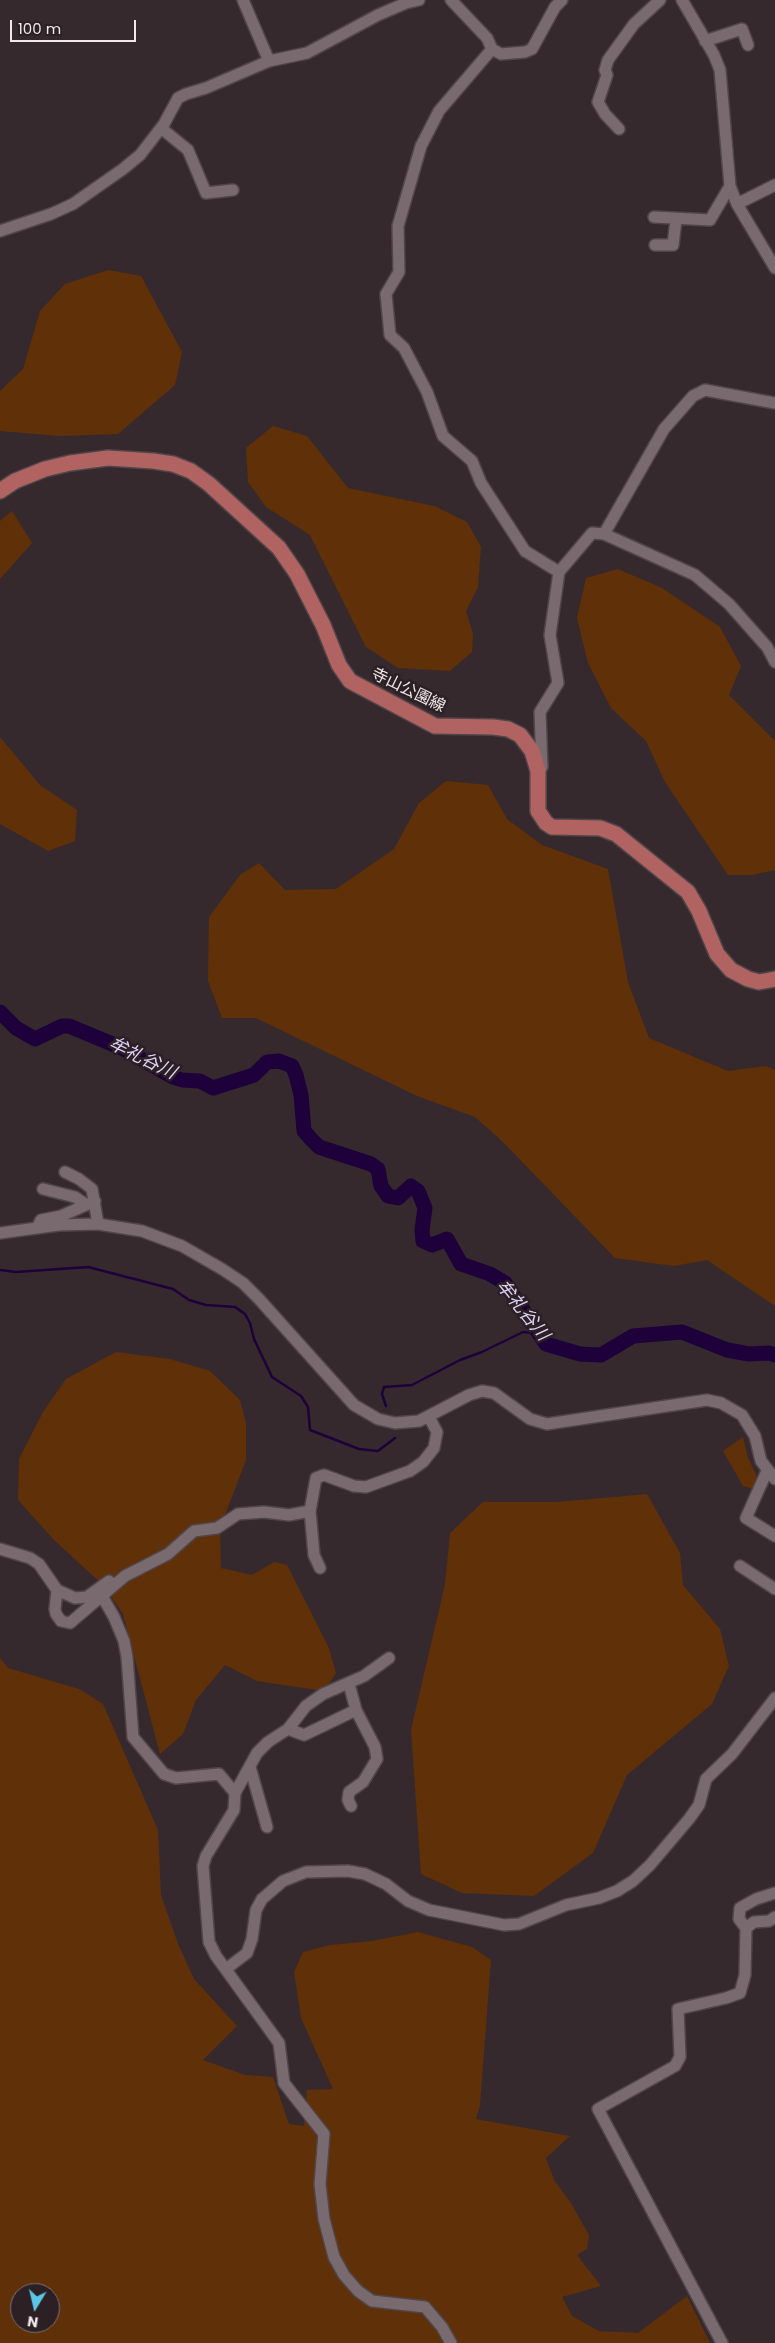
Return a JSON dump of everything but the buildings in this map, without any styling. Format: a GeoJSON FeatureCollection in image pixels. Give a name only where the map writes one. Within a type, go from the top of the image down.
{"type":"FeatureCollection","features":[{"type":"Feature","properties":{"kind":"main road","name":"寺山公園線"},"geometry":{"type":"LineString","coordinates":[[0,491],[14,481],[45,469],[70,463],[108,458],[154,461],[173,464],[191,471],[209,484],[279,548],[297,574],[323,625],[339,665],[350,681],[435,726],[508,729],[520,735],[532,751],[538,771],[538,811],[546,823],[552,827],[600,828],[616,834],[688,892],[699,911],[717,954],[731,970],[748,979],[759,982],[775,978]]}},
{"type":"Feature","properties":{"kind":"street"},"geometry":{"type":"LineString","coordinates":[[243,0],[269,61]]}},
{"type":"Feature","properties":{"kind":"street"},"geometry":{"type":"LineString","coordinates":[[0,231],[51,214],[73,204],[140,155],[161,128],[178,98],[269,61],[307,53],[378,15],[406,3],[419,0]]}},
{"type":"Feature","properties":{"kind":"street"},"geometry":{"type":"LineString","coordinates":[[451,0],[487,38],[492,49],[501,54],[524,52],[532,49],[555,7],[562,0]]}},
{"type":"Feature","properties":{"kind":"street"},"geometry":{"type":"LineString","coordinates":[[619,129],[605,114],[598,102],[607,74],[605,70],[608,60],[634,24],[660,0]]}},
{"type":"Feature","properties":{"kind":"street"},"geometry":{"type":"LineString","coordinates":[[682,0],[714,55],[720,70],[730,186],[737,204],[775,268]]}},
{"type":"Feature","properties":{"kind":"street"},"geometry":{"type":"LineString","coordinates":[[705,41],[742,29],[748,45]]}},
{"type":"Feature","properties":{"kind":"street"},"geometry":{"type":"LineString","coordinates":[[492,49],[438,111],[421,146],[398,226],[398,272],[386,294],[390,335],[404,348],[427,392],[443,436],[472,461],[481,483],[526,551],[559,572]]}},
{"type":"Feature","properties":{"kind":"street"},"geometry":{"type":"LineString","coordinates":[[161,128],[188,150],[206,193],[234,190]]}},
{"type":"Feature","properties":{"kind":"street"},"geometry":{"type":"LineString","coordinates":[[737,204],[775,185]]}},
{"type":"Feature","properties":{"kind":"street"},"geometry":{"type":"LineString","coordinates":[[654,217],[676,220],[710,220],[730,186]]}},
{"type":"Feature","properties":{"kind":"street"},"geometry":{"type":"LineString","coordinates":[[655,246],[673,245],[676,220]]}},
{"type":"Feature","properties":{"kind":"street"},"geometry":{"type":"LineString","coordinates":[[604,534],[664,429],[693,396],[701,390],[705,390],[775,403]]}},
{"type":"Feature","properties":{"kind":"street"},"geometry":{"type":"LineString","coordinates":[[538,771],[542,767],[540,712],[558,682],[550,635],[559,572],[592,534],[604,534],[695,575],[724,599],[767,647],[775,662]]}},
{"type":"Feature","properties":{"kind":"street"},"geometry":{"type":"LineString","coordinates":[[65,1172],[79,1179],[92,1189],[90,1203],[98,1224]]}},
{"type":"Feature","properties":{"kind":"street"},"geometry":{"type":"LineString","coordinates":[[43,1189],[90,1203]]}},
{"type":"Feature","properties":{"kind":"street"},"geometry":{"type":"LineString","coordinates":[[37,1228],[42,1220],[61,1216],[90,1203]]}},
{"type":"Feature","properties":{"kind":"street"},"geometry":{"type":"LineString","coordinates":[[0,1233],[37,1228],[98,1224],[121,1226],[161,1237],[182,1246],[233,1276],[260,1298],[345,1395],[367,1414],[395,1423],[419,1421],[469,1394],[482,1391],[494,1393],[530,1419],[547,1424],[707,1400],[721,1403],[742,1415],[750,1425],[761,1461],[771,1475],[746,1518],[775,1536]]}},
{"type":"Feature","properties":{"kind":"street"},"geometry":{"type":"LineString","coordinates":[[320,1568],[314,1555],[310,1511],[316,1478],[324,1475],[354,1486],[366,1487],[410,1471],[423,1462],[434,1448],[437,1432],[429,1417]]}},
{"type":"Feature","properties":{"kind":"street"},"geometry":{"type":"LineString","coordinates":[[0,1549],[22,1555],[39,1564],[57,1590],[75,1598],[87,1597],[111,1580],[125,1576],[168,1554],[194,1531],[217,1528],[238,1514],[264,1512],[289,1515],[310,1511]]}},
{"type":"Feature","properties":{"kind":"street"},"geometry":{"type":"LineString","coordinates":[[740,1566],[775,1589]]}},
{"type":"Feature","properties":{"kind":"street"},"geometry":{"type":"LineString","coordinates":[[57,1590],[54,1609],[61,1621],[66,1624],[70,1623],[125,1576]]}},
{"type":"Feature","properties":{"kind":"street"},"geometry":{"type":"LineString","coordinates":[[102,1596],[114,1617],[124,1641],[133,1737],[158,1770],[164,1774],[176,1778],[219,1774],[235,1793]]}},
{"type":"Feature","properties":{"kind":"street"},"geometry":{"type":"LineString","coordinates":[[389,1658],[349,1684],[323,1694],[306,1706],[288,1729],[268,1742],[258,1753],[235,1793],[234,1810],[202,1866],[209,1942],[279,2043],[284,2083],[324,2134],[320,2184],[324,2219],[334,2257],[344,2275],[358,2291],[372,2301],[425,2307],[442,2327],[451,2343]]}},
{"type":"Feature","properties":{"kind":"street"},"geometry":{"type":"LineString","coordinates":[[349,1684],[356,1710],[375,1747],[377,1758],[363,1782],[349,1792],[348,1800],[351,1806]]}},
{"type":"Feature","properties":{"kind":"street"},"geometry":{"type":"LineString","coordinates":[[226,1969],[246,1953],[252,1939],[256,1910],[262,1899],[283,1881],[306,1872],[348,1871],[365,1874],[386,1884],[408,1901],[429,1910],[504,1925],[519,1924],[566,1905],[617,1892],[633,1881],[650,1865],[689,1820],[700,1805],[706,1779],[732,1754],[775,1698]]}},
{"type":"Feature","properties":{"kind":"street"},"geometry":{"type":"LineString","coordinates":[[288,1729],[304,1735],[356,1710]]}},
{"type":"Feature","properties":{"kind":"street"},"geometry":{"type":"LineString","coordinates":[[250,1767],[267,1827]]}},
{"type":"Feature","properties":{"kind":"street"},"geometry":{"type":"LineString","coordinates":[[722,2343],[598,2109],[675,2066],[680,2057],[678,2009],[726,1998],[740,1992],[745,1976],[746,1928],[738,1919],[740,1908],[756,1899],[775,1893]]}},
{"type":"Feature","properties":{"kind":"street"},"geometry":{"type":"LineString","coordinates":[[746,1928],[754,1922],[770,1920],[775,1917]]}},
{"type":"Feature","properties":{"kind":"shaded area"},"geometry":{"type":"Polygon","coordinates":[[[108,270],[141,276],[182,352],[175,385],[118,434],[60,436],[0,431],[0,391],[23,369],[40,311],[65,284],[108,270]]]}},
{"type":"Feature","properties":{"kind":"shaded area"},"geometry":{"type":"Polygon","coordinates":[[[273,426],[307,436],[348,488],[434,506],[467,522],[481,547],[478,587],[466,611],[473,634],[472,652],[450,671],[398,668],[366,647],[310,535],[266,507],[248,482],[246,448],[273,426]]]}},
{"type":"Feature","properties":{"kind":"shaded area"},"geometry":{"type":"Polygon","coordinates":[[[12,511],[32,543],[0,579],[0,521],[12,511]]]}},
{"type":"Feature","properties":{"kind":"shaded area"},"geometry":{"type":"Polygon","coordinates":[[[618,569],[662,588],[720,627],[741,666],[729,695],[775,741],[775,870],[752,875],[728,875],[665,782],[646,741],[611,708],[588,663],[577,618],[586,578],[618,569]]]}},
{"type":"Feature","properties":{"kind":"shaded area"},"geometry":{"type":"Polygon","coordinates":[[[0,737],[40,785],[77,810],[75,841],[48,851],[0,824],[0,737]]]}},
{"type":"Feature","properties":{"kind":"shaded area"},"geometry":{"type":"Polygon","coordinates":[[[446,781],[488,785],[507,819],[542,845],[608,869],[628,982],[649,1038],[728,1071],[766,1066],[775,1070],[775,1306],[707,1260],[674,1266],[615,1258],[502,1141],[475,1117],[417,1096],[256,1018],[222,1018],[208,981],[209,917],[240,875],[259,863],[285,890],[336,889],[394,849],[419,803],[446,781]]]}},
{"type":"Feature","properties":{"kind":"shaded area"},"geometry":{"type":"Polygon","coordinates":[[[116,1352],[170,1359],[210,1371],[240,1400],[246,1423],[246,1460],[220,1528],[221,1568],[252,1575],[274,1562],[287,1565],[329,1648],[336,1673],[324,1691],[257,1681],[225,1665],[196,1700],[183,1734],[160,1754],[123,1614],[104,1586],[54,1540],[18,1500],[19,1459],[43,1412],[66,1379],[116,1352]]]}},
{"type":"Feature","properties":{"kind":"shaded area"},"geometry":{"type":"Polygon","coordinates":[[[743,1437],[748,1458],[756,1474],[757,1481],[753,1489],[743,1486],[723,1451],[743,1437]]]}},
{"type":"Feature","properties":{"kind":"shaded area"},"geometry":{"type":"Polygon","coordinates":[[[647,1494],[680,1553],[683,1585],[720,1629],[729,1666],[712,1704],[627,1775],[593,1853],[534,1896],[462,1893],[421,1874],[411,1730],[445,1584],[450,1533],[483,1502],[557,1502],[647,1494]]]}},
{"type":"Feature","properties":{"kind":"shaded area"},"geometry":{"type":"Polygon","coordinates":[[[0,1658],[8,1668],[79,1689],[103,1704],[158,1830],[161,1895],[178,1944],[194,1979],[237,2026],[203,2060],[245,2075],[273,2077],[289,2124],[304,2126],[307,2090],[333,2089],[301,2018],[294,1972],[303,1952],[330,1945],[372,1941],[418,1932],[472,1947],[491,1960],[480,2105],[476,2119],[570,2136],[546,2158],[554,2180],[571,2203],[589,2235],[587,2249],[577,2255],[601,2286],[562,2297],[572,2316],[599,2331],[638,2333],[687,2296],[710,2343],[0,2343],[0,1658]]]}},
{"type":"Feature","properties":{"kind":"waterway","name":"牟礼谷川"},"geometry":{"type":"LineString","coordinates":[[0,1012],[16,1028],[35,1039],[62,1026],[69,1026],[122,1048],[173,1077],[182,1080],[200,1081],[213,1088],[254,1075],[267,1062],[279,1061],[292,1066],[301,1095],[304,1131],[311,1139],[319,1147],[371,1164],[378,1169],[381,1186],[388,1196],[398,1198],[411,1186],[418,1191],[425,1208],[422,1230],[423,1241],[432,1245],[447,1239],[461,1264],[490,1274],[505,1283],[546,1344],[580,1354],[601,1355],[633,1336],[682,1332],[727,1350],[749,1354],[769,1353],[775,1355]]}},
{"type":"Feature","properties":{"kind":"waterway"},"geometry":{"type":"LineString","coordinates":[[0,1270],[16,1272],[88,1267],[173,1289],[189,1300],[206,1305],[235,1307],[245,1314],[250,1323],[254,1339],[272,1377],[301,1396],[308,1407],[310,1430],[359,1449],[378,1451],[395,1438]]}},
{"type":"Feature","properties":{"kind":"waterway"},"geometry":{"type":"LineString","coordinates":[[386,1406],[382,1394],[384,1387],[412,1385],[460,1360],[482,1352],[523,1332],[537,1333]]}}]}
